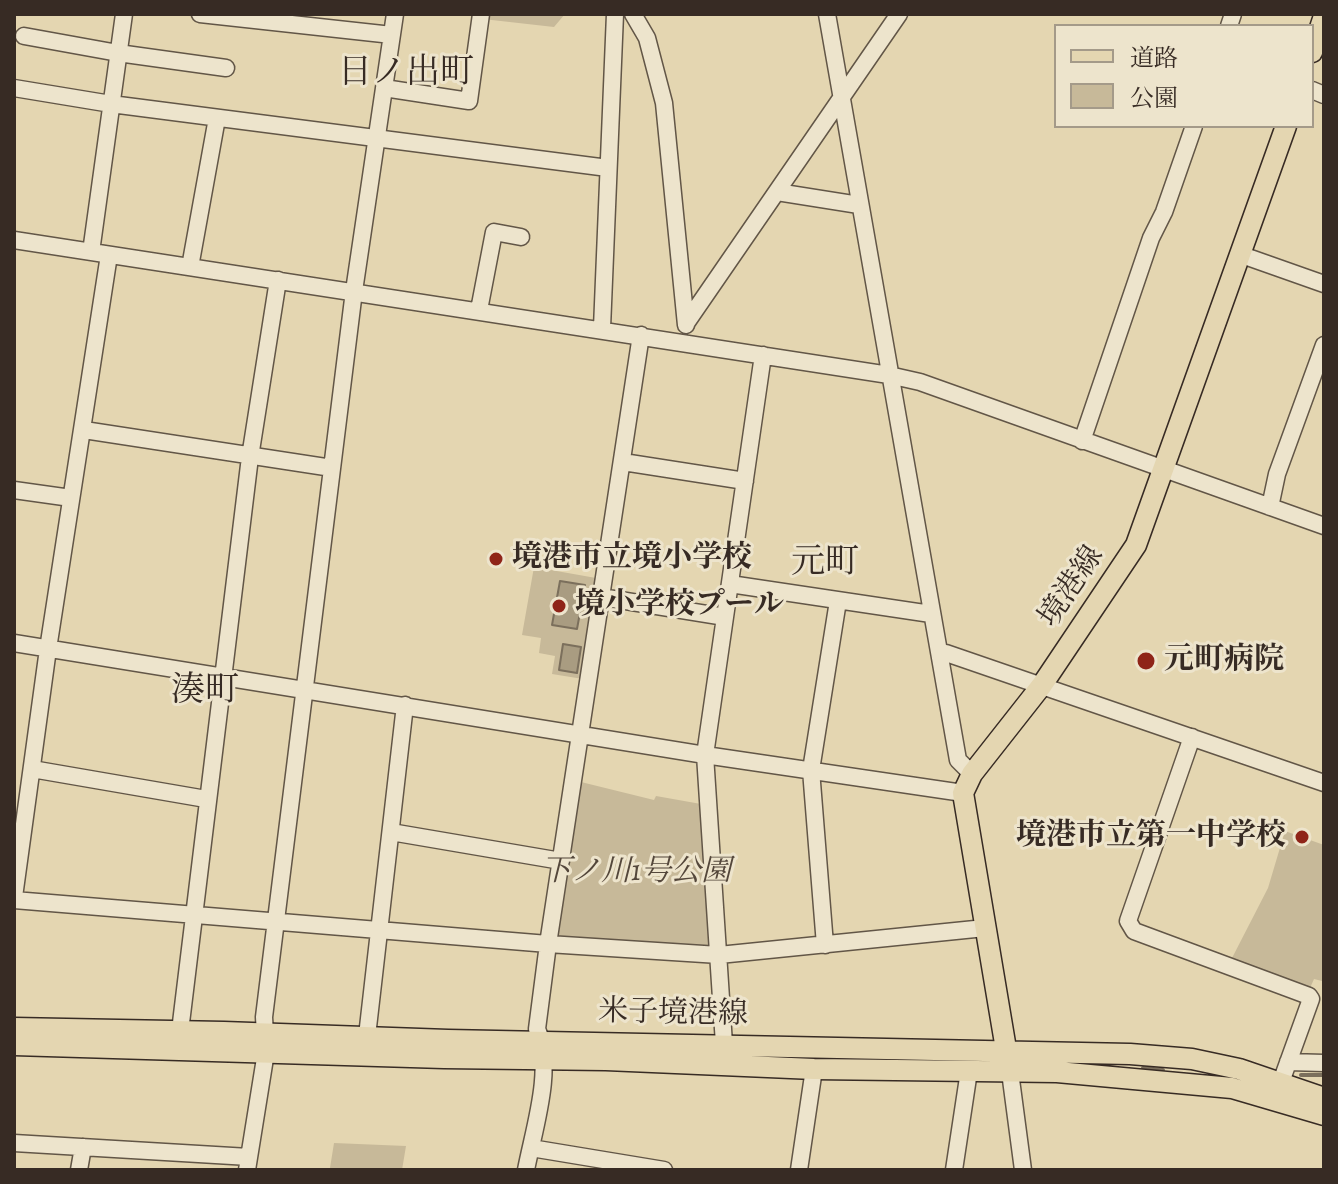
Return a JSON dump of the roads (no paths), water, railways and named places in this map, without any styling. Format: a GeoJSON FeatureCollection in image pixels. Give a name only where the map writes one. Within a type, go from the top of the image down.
{"type":"FeatureCollection","features":[{"type":"Feature","properties":{"kind":"main road"},"geometry":{"type":"LineString","coordinates":[[1314,46],[1324,16]]}},
{"type":"Feature","properties":{"kind":"main road","name":"境港線"},"geometry":{"type":"LineString","coordinates":[[967,784],[1042,685],[1136,545],[1285,128]]}},
{"type":"Feature","properties":{"kind":"main road"},"geometry":{"type":"LineString","coordinates":[[967,784],[985,928],[1010,1072]]}},
{"type":"Feature","properties":{"kind":"main road","name":"米子境港線"},"geometry":{"type":"LineString","coordinates":[[14,1028],[180,1031],[265,1042],[367,1036],[814,1069],[1057,1072],[1232,1088],[1324,1115]]}},
{"type":"Feature","properties":{"kind":"main road","name":"米子境港線"},"geometry":{"type":"LineString","coordinates":[[14,1045],[265,1042],[544,1051],[724,1044],[1130,1054],[1192,1059],[1239,1069],[1324,1098]]}},
{"type":"Feature","properties":{"kind":"street"},"geometry":{"type":"LineString","coordinates":[[124,14],[111,104],[84,430],[48,649],[14,899],[548,944],[719,955],[985,928]]}},
{"type":"Feature","properties":{"kind":"street"},"geometry":{"type":"LineString","coordinates":[[200,14],[392,35]]}},
{"type":"Feature","properties":{"kind":"street"},"geometry":{"type":"LineString","coordinates":[[14,1143],[248,1164],[354,291],[395,14]]}},
{"type":"Feature","properties":{"kind":"street"},"geometry":{"type":"LineString","coordinates":[[384,88],[469,101],[481,14]]}},
{"type":"Feature","properties":{"kind":"street"},"geometry":{"type":"LineString","coordinates":[[602,328],[615,14]]}},
{"type":"Feature","properties":{"kind":"street"},"geometry":{"type":"LineString","coordinates":[[633,14],[647,38],[664,103],[687,322],[682,342]]}},
{"type":"Feature","properties":{"kind":"street"},"geometry":{"type":"LineString","coordinates":[[14,643],[705,755],[811,770],[967,784],[958,760],[931,614],[827,14]]}},
{"type":"Feature","properties":{"kind":"street"},"geometry":{"type":"LineString","coordinates":[[687,322],[899,14]]}},
{"type":"Feature","properties":{"kind":"street"},"geometry":{"type":"LineString","coordinates":[[24,36],[226,68]]}},
{"type":"Feature","properties":{"kind":"street"},"geometry":{"type":"LineString","coordinates":[[14,88],[111,104],[608,168]]}},
{"type":"Feature","properties":{"kind":"street"},"geometry":{"type":"LineString","coordinates":[[190,267],[217,118]]}},
{"type":"Feature","properties":{"kind":"street"},"geometry":{"type":"LineString","coordinates":[[1082,441],[1151,238],[1164,212],[1193,128]]}},
{"type":"Feature","properties":{"kind":"street"},"geometry":{"type":"LineString","coordinates":[[777,192],[859,205]]}},
{"type":"Feature","properties":{"kind":"street"},"geometry":{"type":"LineString","coordinates":[[479,310],[494,232],[521,237]]}},
{"type":"Feature","properties":{"kind":"street"},"geometry":{"type":"LineString","coordinates":[[14,240],[602,328],[889,375],[920,382],[1324,526]]}},
{"type":"Feature","properties":{"kind":"street"},"geometry":{"type":"LineString","coordinates":[[1239,254],[1324,284]]}},
{"type":"Feature","properties":{"kind":"street"},"geometry":{"type":"LineString","coordinates":[[180,1031],[250,457],[278,280]]}},
{"type":"Feature","properties":{"kind":"street"},"geometry":{"type":"LineString","coordinates":[[526,1170],[544,1051],[537,1029],[548,944],[641,335]]}},
{"type":"Feature","properties":{"kind":"street"},"geometry":{"type":"LineString","coordinates":[[1270,507],[1277,474],[1324,345]]}},
{"type":"Feature","properties":{"kind":"street"},"geometry":{"type":"LineString","coordinates":[[724,1044],[705,755],[763,355]]}},
{"type":"Feature","properties":{"kind":"street"},"geometry":{"type":"LineString","coordinates":[[84,430],[332,468]]}},
{"type":"Feature","properties":{"kind":"street"},"geometry":{"type":"LineString","coordinates":[[623,462],[745,481]]}},
{"type":"Feature","properties":{"kind":"street"},"geometry":{"type":"LineString","coordinates":[[14,490],[71,498]]}},
{"type":"Feature","properties":{"kind":"street"},"geometry":{"type":"LineString","coordinates":[[730,584],[931,614]]}},
{"type":"Feature","properties":{"kind":"street"},"geometry":{"type":"LineString","coordinates":[[601,597],[725,617]]}},
{"type":"Feature","properties":{"kind":"street"},"geometry":{"type":"LineString","coordinates":[[825,945],[811,770],[838,601]]}},
{"type":"Feature","properties":{"kind":"street"},"geometry":{"type":"LineString","coordinates":[[940,653],[1324,783]]}},
{"type":"Feature","properties":{"kind":"street"},"geometry":{"type":"LineString","coordinates":[[367,1036],[405,705]]}},
{"type":"Feature","properties":{"kind":"street"},"geometry":{"type":"LineString","coordinates":[[1192,737],[1128,921],[1134,931],[1309,996],[1311,999],[1281,1082]]}},
{"type":"Feature","properties":{"kind":"street"},"geometry":{"type":"LineString","coordinates":[[32,769],[206,799]]}},
{"type":"Feature","properties":{"kind":"street"},"geometry":{"type":"LineString","coordinates":[[391,832],[561,861]]}},
{"type":"Feature","properties":{"kind":"street"},"geometry":{"type":"LineString","coordinates":[[1288,1062],[1324,1063]]}},
{"type":"Feature","properties":{"kind":"street"},"geometry":{"type":"LineString","coordinates":[[799,1170],[814,1069]]}},
{"type":"Feature","properties":{"kind":"street"},"geometry":{"type":"LineString","coordinates":[[954,1170],[969,1071]]}},
{"type":"Feature","properties":{"kind":"street"},"geometry":{"type":"LineString","coordinates":[[1010,1072],[1023,1170]]}},
{"type":"Feature","properties":{"kind":"street"},"geometry":{"type":"LineString","coordinates":[[79,1170],[83,1147]]}},
{"type":"Feature","properties":{"kind":"street"},"geometry":{"type":"LineString","coordinates":[[531,1148],[664,1170]]}},
{"type":"Feature","properties":{"kind":"waterway"},"geometry":{"type":"LineString","coordinates":[[792,1058],[847,1059]]}},
{"type":"Feature","properties":{"kind":"waterway"},"geometry":{"type":"LineString","coordinates":[[1143,1068],[1163,1070]]}},
{"type":"Feature","properties":{"kind":"waterway"},"geometry":{"type":"LineString","coordinates":[[1301,1075],[1324,1075]]}},
{"type":"Feature","properties":{"kind":"place","name":"境港市立境小学校"},"geometry":{"type":"Point","coordinates":[496,559]}},
{"type":"Feature","properties":{"kind":"place","name":"境小学校プール"},"geometry":{"type":"Point","coordinates":[559,606]}},
{"type":"Feature","properties":{"kind":"place","name":"元町病院"},"geometry":{"type":"Point","coordinates":[1146,661]}},
{"type":"Feature","properties":{"kind":"place","name":"境港市立第一中学校"},"geometry":{"type":"Point","coordinates":[1302,837]}},
{"type":"Feature","properties":{"kind":"district","name":"日ノ出町"},"geometry":{"type":"Point","coordinates":[406,74]}},
{"type":"Feature","properties":{"kind":"district","name":"元町"},"geometry":{"type":"Point","coordinates":[825,564]}},
{"type":"Feature","properties":{"kind":"district","name":"湊町"},"geometry":{"type":"Point","coordinates":[205,692]}},
{"type":"Feature","properties":{"kind":"park label","name":"下ノ川1号公園"},"geometry":{"type":"Point","coordinates":[636,873]}}]}
